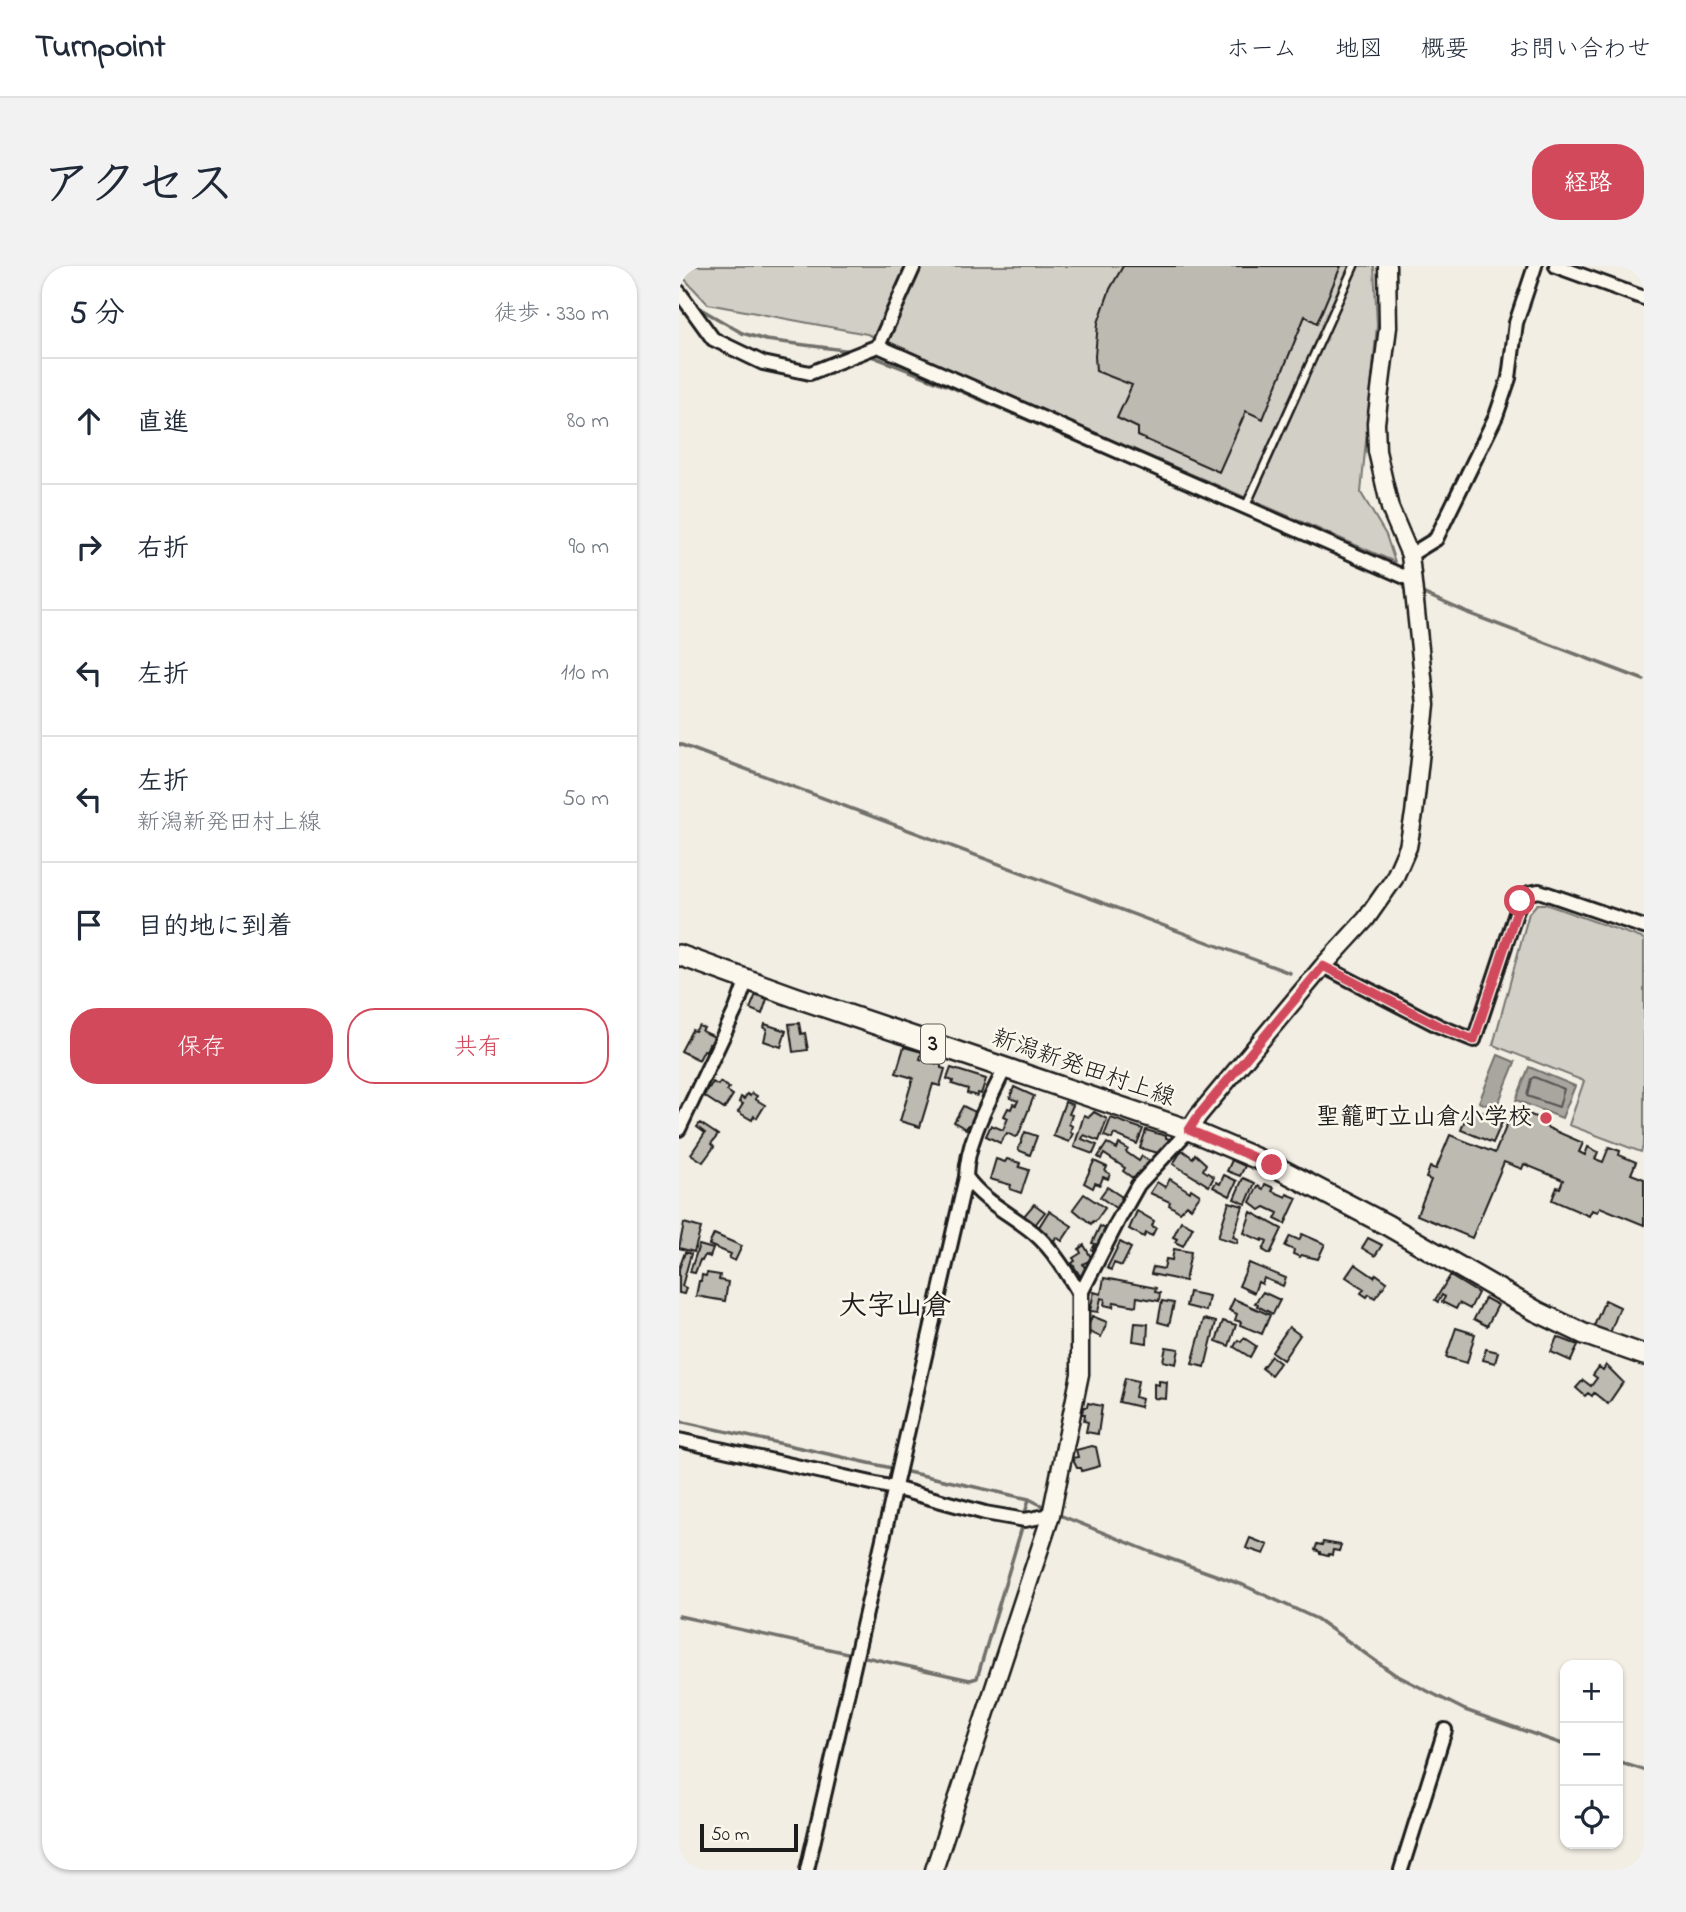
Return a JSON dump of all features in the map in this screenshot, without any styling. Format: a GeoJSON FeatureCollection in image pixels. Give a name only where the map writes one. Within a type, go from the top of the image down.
{"type":"FeatureCollection","features":[{"type":"Feature","properties":{"kind":"main road","name":"新潟新発田村上線"},"geometry":{"type":"LineString","coordinates":[[679,955],[1189,1130],[1283,1171],[1387,1225],[1536,1311],[1584,1334],[1644,1355]]}},
{"type":"Feature","properties":{"kind":"street"},"geometry":{"type":"LineString","coordinates":[[679,292],[713,339],[763,363],[810,373],[878,346],[914,266]]}},
{"type":"Feature","properties":{"kind":"street"},"geometry":{"type":"LineString","coordinates":[[934,1870],[1051,1515],[1080,1374],[1080,1295],[1138,1185],[1189,1130],[1323,966],[1366,919],[1394,878],[1408,847],[1416,802],[1426,705],[1410,555],[1390,508],[1377,451],[1376,423],[1388,327],[1387,266]]}},
{"type":"Feature","properties":{"kind":"street"},"geometry":{"type":"LineString","coordinates":[[1410,555],[1436,540],[1496,416],[1509,378],[1516,323],[1535,266]]}},
{"type":"Feature","properties":{"kind":"street"},"geometry":{"type":"LineString","coordinates":[[1556,266],[1644,298]]}},
{"type":"Feature","properties":{"kind":"street"},"geometry":{"type":"LineString","coordinates":[[878,346],[1414,581]]}},
{"type":"Feature","properties":{"kind":"street"},"geometry":{"type":"LineString","coordinates":[[1323,966],[1439,1026],[1474,1040],[1520,901],[1529,893],[1539,891],[1644,927]]}},
{"type":"Feature","properties":{"kind":"street"},"geometry":{"type":"LineString","coordinates":[[679,1129],[736,1009],[747,979]]}},
{"type":"Feature","properties":{"kind":"street"},"geometry":{"type":"LineString","coordinates":[[807,1870],[966,1177],[966,1167],[975,1133],[1005,1068]]}},
{"type":"Feature","properties":{"kind":"street"},"geometry":{"type":"LineString","coordinates":[[966,1177],[977,1192],[1035,1234],[1067,1273],[1080,1295]]}},
{"type":"Feature","properties":{"kind":"street"},"geometry":{"type":"LineString","coordinates":[[679,1440],[894,1488],[985,1513],[1025,1520],[1051,1515]]}},
{"type":"Feature","properties":{"kind":"street"},"geometry":{"type":"LineString","coordinates":[[1401,1870],[1445,1730]]}},
{"type":"Feature","properties":{"kind":"lane"},"geometry":{"type":"LineString","coordinates":[[1245,508],[1354,266]]}},
{"type":"Feature","properties":{"kind":"shaded area"},"geometry":{"type":"Polygon","coordinates":[[[679,266],[1374,266],[1377,325],[1361,493],[1386,535],[1395,562],[867,334],[708,304],[679,273],[679,266]]]}},
{"type":"Feature","properties":{"kind":"shaded area"},"geometry":{"type":"Polygon","coordinates":[[[1537,904],[1545,904],[1644,939],[1644,1143],[1641,1152],[1569,1125],[1584,1081],[1493,1045],[1529,913],[1537,904]]]}},
{"type":"Feature","properties":{"kind":"water"},"geometry":{"type":"Polygon","coordinates":[[[1498,1055],[1515,1062],[1496,1109],[1479,1102],[1498,1055]]]}},
{"type":"Feature","properties":{"kind":"water"},"geometry":{"type":"Polygon","coordinates":[[[1529,1067],[1575,1086],[1562,1118],[1516,1100],[1529,1067]]]}},
{"type":"Feature","properties":{"kind":"building"},"geometry":{"type":"Polygon","coordinates":[[[1123,266],[1341,266],[1317,323],[1305,316],[1263,419],[1246,411],[1219,472],[1138,436],[1138,428],[1117,418],[1132,385],[1096,371],[1095,356],[1098,323],[1110,289],[1123,266]]]}},
{"type":"Feature","properties":{"kind":"building"},"geometry":{"type":"Polygon","coordinates":[[[756,994],[767,999],[762,1014],[750,1009],[756,994]]]}},
{"type":"Feature","properties":{"kind":"building"},"geometry":{"type":"Polygon","coordinates":[[[799,1023],[801,1034],[805,1033],[808,1050],[793,1052],[789,1024],[799,1023]]]}},
{"type":"Feature","properties":{"kind":"building"},"geometry":{"type":"Polygon","coordinates":[[[765,1024],[786,1031],[781,1047],[764,1041],[767,1029],[764,1028],[765,1024]]]}},
{"type":"Feature","properties":{"kind":"building"},"geometry":{"type":"Polygon","coordinates":[[[699,1026],[704,1028],[702,1031],[717,1038],[713,1045],[709,1044],[706,1051],[704,1050],[699,1060],[681,1051],[692,1030],[695,1031],[699,1026]]]}},
{"type":"Feature","properties":{"kind":"building"},"geometry":{"type":"Polygon","coordinates":[[[904,1047],[922,1052],[920,1059],[941,1065],[941,1068],[945,1069],[940,1086],[933,1084],[920,1127],[900,1121],[913,1078],[896,1073],[904,1047]]]}},
{"type":"Feature","properties":{"kind":"building"},"geometry":{"type":"Polygon","coordinates":[[[951,1068],[986,1079],[981,1094],[978,1093],[977,1096],[967,1093],[968,1089],[952,1084],[953,1081],[947,1079],[951,1068]]]}},
{"type":"Feature","properties":{"kind":"building"},"geometry":{"type":"Polygon","coordinates":[[[713,1082],[718,1085],[720,1082],[729,1088],[727,1091],[733,1095],[724,1109],[704,1096],[713,1082]]]}},
{"type":"Feature","properties":{"kind":"building"},"geometry":{"type":"Polygon","coordinates":[[[1014,1087],[1034,1096],[1018,1136],[1007,1133],[1000,1143],[986,1136],[991,1125],[1003,1130],[1008,1118],[1004,1116],[1008,1108],[1011,1109],[1018,1101],[1010,1098],[1014,1087]]]}},
{"type":"Feature","properties":{"kind":"building"},"geometry":{"type":"Polygon","coordinates":[[[752,1093],[757,1096],[755,1099],[765,1105],[757,1118],[754,1116],[752,1120],[738,1112],[743,1104],[739,1102],[741,1097],[744,1099],[747,1094],[750,1096],[752,1093]]]}},
{"type":"Feature","properties":{"kind":"building"},"geometry":{"type":"Polygon","coordinates":[[[1065,1102],[1073,1105],[1069,1124],[1072,1126],[1070,1132],[1073,1133],[1069,1142],[1053,1136],[1065,1102]]]}},
{"type":"Feature","properties":{"kind":"building"},"geometry":{"type":"Polygon","coordinates":[[[963,1106],[977,1113],[971,1126],[968,1125],[966,1129],[954,1122],[963,1106]]]}},
{"type":"Feature","properties":{"kind":"building"},"geometry":{"type":"Polygon","coordinates":[[[1470,1107],[1503,1120],[1493,1143],[1461,1130],[1470,1107]]]}},
{"type":"Feature","properties":{"kind":"building"},"geometry":{"type":"Polygon","coordinates":[[[1514,1108],[1548,1122],[1546,1127],[1583,1143],[1579,1152],[1585,1155],[1588,1147],[1598,1152],[1595,1159],[1603,1162],[1609,1147],[1620,1151],[1619,1155],[1636,1162],[1631,1174],[1644,1179],[1644,1225],[1600,1207],[1598,1212],[1592,1210],[1589,1216],[1552,1200],[1563,1180],[1524,1164],[1522,1169],[1504,1162],[1472,1238],[1417,1215],[1431,1180],[1426,1178],[1430,1167],[1436,1169],[1450,1135],[1495,1153],[1514,1108]]]}},
{"type":"Feature","properties":{"kind":"building"},"geometry":{"type":"Polygon","coordinates":[[[1094,1112],[1107,1119],[1099,1141],[1084,1135],[1082,1139],[1097,1145],[1093,1154],[1074,1147],[1084,1115],[1089,1117],[1094,1112]]]}},
{"type":"Feature","properties":{"kind":"building"},"geometry":{"type":"Polygon","coordinates":[[[1111,1118],[1143,1129],[1137,1144],[1114,1134],[1112,1139],[1104,1136],[1111,1118]]]}},
{"type":"Feature","properties":{"kind":"building"},"geometry":{"type":"Polygon","coordinates":[[[700,1123],[718,1135],[711,1144],[714,1147],[703,1162],[691,1154],[705,1133],[697,1127],[700,1123]]]}},
{"type":"Feature","properties":{"kind":"building"},"geometry":{"type":"Polygon","coordinates":[[[1146,1130],[1170,1139],[1162,1154],[1140,1148],[1146,1130]]]}},
{"type":"Feature","properties":{"kind":"building"},"geometry":{"type":"Polygon","coordinates":[[[1025,1132],[1037,1136],[1030,1155],[1018,1150],[1025,1132]]]}},
{"type":"Feature","properties":{"kind":"building"},"geometry":{"type":"Polygon","coordinates":[[[1107,1143],[1117,1149],[1119,1144],[1128,1149],[1126,1152],[1139,1161],[1142,1156],[1152,1162],[1142,1177],[1137,1174],[1134,1179],[1123,1171],[1125,1168],[1104,1154],[1101,1159],[1098,1157],[1107,1143]]]}},
{"type":"Feature","properties":{"kind":"building"},"geometry":{"type":"Polygon","coordinates":[[[1182,1150],[1193,1158],[1195,1154],[1206,1164],[1203,1170],[1214,1177],[1209,1186],[1173,1164],[1182,1150]]]}},
{"type":"Feature","properties":{"kind":"building"},"geometry":{"type":"Polygon","coordinates":[[[996,1159],[1020,1163],[1019,1167],[1029,1170],[1021,1193],[1010,1189],[1011,1185],[990,1179],[996,1159]]]}},
{"type":"Feature","properties":{"kind":"building"},"geometry":{"type":"Polygon","coordinates":[[[1232,1160],[1245,1166],[1240,1176],[1227,1171],[1232,1160]]]}},
{"type":"Feature","properties":{"kind":"building"},"geometry":{"type":"Polygon","coordinates":[[[1094,1161],[1107,1167],[1105,1171],[1110,1174],[1108,1179],[1103,1177],[1100,1185],[1095,1183],[1093,1188],[1084,1183],[1094,1161]]]}},
{"type":"Feature","properties":{"kind":"building"},"geometry":{"type":"Polygon","coordinates":[[[1224,1175],[1237,1181],[1230,1196],[1213,1187],[1216,1182],[1220,1184],[1224,1175]]]}},
{"type":"Feature","properties":{"kind":"building"},"geometry":{"type":"Polygon","coordinates":[[[1243,1178],[1255,1183],[1246,1204],[1234,1199],[1243,1178]]]}},
{"type":"Feature","properties":{"kind":"building"},"geometry":{"type":"Polygon","coordinates":[[[1170,1179],[1200,1195],[1191,1208],[1187,1205],[1180,1212],[1169,1205],[1170,1202],[1150,1193],[1157,1182],[1165,1187],[1170,1179]]]}},
{"type":"Feature","properties":{"kind":"building"},"geometry":{"type":"Polygon","coordinates":[[[1265,1184],[1274,1188],[1272,1191],[1297,1198],[1285,1224],[1275,1219],[1278,1213],[1265,1207],[1260,1210],[1250,1202],[1258,1186],[1263,1189],[1265,1184]]]}},
{"type":"Feature","properties":{"kind":"building"},"geometry":{"type":"Polygon","coordinates":[[[1107,1187],[1125,1199],[1117,1209],[1100,1197],[1107,1187]]]}},
{"type":"Feature","properties":{"kind":"building"},"geometry":{"type":"Polygon","coordinates":[[[1084,1194],[1105,1208],[1091,1224],[1073,1209],[1084,1194]]]}},
{"type":"Feature","properties":{"kind":"building"},"geometry":{"type":"Polygon","coordinates":[[[1229,1202],[1243,1206],[1233,1237],[1238,1239],[1237,1243],[1218,1237],[1229,1202]]]}},
{"type":"Feature","properties":{"kind":"building"},"geometry":{"type":"Polygon","coordinates":[[[1034,1204],[1045,1212],[1034,1226],[1023,1217],[1034,1204]]]}},
{"type":"Feature","properties":{"kind":"building"},"geometry":{"type":"Polygon","coordinates":[[[1049,1211],[1072,1226],[1062,1241],[1056,1237],[1054,1241],[1037,1230],[1049,1211]]]}},
{"type":"Feature","properties":{"kind":"building"},"geometry":{"type":"Polygon","coordinates":[[[1137,1211],[1154,1221],[1152,1226],[1156,1228],[1152,1236],[1146,1233],[1144,1237],[1129,1229],[1137,1211]]]}},
{"type":"Feature","properties":{"kind":"building"},"geometry":{"type":"Polygon","coordinates":[[[1251,1212],[1282,1229],[1270,1254],[1263,1250],[1267,1241],[1244,1233],[1251,1212]]]}},
{"type":"Feature","properties":{"kind":"building"},"geometry":{"type":"Polygon","coordinates":[[[1181,1221],[1193,1227],[1183,1246],[1175,1242],[1177,1239],[1173,1237],[1181,1221]]]}},
{"type":"Feature","properties":{"kind":"building"},"geometry":{"type":"Polygon","coordinates":[[[684,1223],[701,1228],[694,1252],[679,1248],[684,1223]]]}},
{"type":"Feature","properties":{"kind":"building"},"geometry":{"type":"Polygon","coordinates":[[[1100,1226],[1109,1231],[1098,1252],[1092,1250],[1095,1244],[1092,1243],[1100,1226]]]}},
{"type":"Feature","properties":{"kind":"building"},"geometry":{"type":"Polygon","coordinates":[[[714,1234],[742,1246],[735,1261],[729,1258],[731,1254],[709,1245],[714,1234]]]}},
{"type":"Feature","properties":{"kind":"building"},"geometry":{"type":"Polygon","coordinates":[[[1302,1234],[1325,1244],[1318,1259],[1300,1257],[1285,1246],[1290,1236],[1299,1240],[1302,1234]]]}},
{"type":"Feature","properties":{"kind":"building"},"geometry":{"type":"Polygon","coordinates":[[[1368,1238],[1382,1245],[1375,1256],[1362,1248],[1368,1238]]]}},
{"type":"Feature","properties":{"kind":"building"},"geometry":{"type":"Polygon","coordinates":[[[1120,1242],[1131,1248],[1122,1266],[1114,1263],[1111,1270],[1107,1268],[1120,1242]]]}},
{"type":"Feature","properties":{"kind":"building"},"geometry":{"type":"Polygon","coordinates":[[[699,1245],[713,1249],[710,1257],[705,1255],[702,1261],[700,1260],[695,1273],[690,1272],[699,1245]]]}},
{"type":"Feature","properties":{"kind":"building"},"geometry":{"type":"Polygon","coordinates":[[[1084,1245],[1092,1259],[1083,1264],[1087,1272],[1080,1276],[1072,1263],[1084,1245]]]}},
{"type":"Feature","properties":{"kind":"building"},"geometry":{"type":"Polygon","coordinates":[[[1174,1249],[1191,1252],[1185,1281],[1151,1274],[1153,1267],[1164,1269],[1166,1259],[1172,1260],[1174,1249]]]}},
{"type":"Feature","properties":{"kind":"building"},"geometry":{"type":"Polygon","coordinates":[[[685,1252],[691,1254],[682,1286],[686,1288],[684,1294],[679,1293],[679,1269],[685,1252]]]}},
{"type":"Feature","properties":{"kind":"building"},"geometry":{"type":"Polygon","coordinates":[[[1249,1263],[1286,1278],[1283,1286],[1264,1278],[1262,1284],[1258,1282],[1254,1293],[1239,1286],[1249,1263]]]}},
{"type":"Feature","properties":{"kind":"building"},"geometry":{"type":"Polygon","coordinates":[[[1355,1264],[1387,1282],[1375,1298],[1361,1293],[1364,1289],[1346,1277],[1355,1264]]]}},
{"type":"Feature","properties":{"kind":"building"},"geometry":{"type":"Polygon","coordinates":[[[707,1273],[720,1275],[719,1280],[728,1282],[725,1301],[696,1296],[699,1281],[702,1275],[706,1276],[707,1273]]]}},
{"type":"Feature","properties":{"kind":"building"},"geometry":{"type":"Polygon","coordinates":[[[1450,1276],[1478,1293],[1470,1309],[1459,1303],[1456,1309],[1442,1302],[1445,1297],[1442,1295],[1438,1302],[1435,1300],[1450,1276]]]}},
{"type":"Feature","properties":{"kind":"building"},"geometry":{"type":"Polygon","coordinates":[[[1104,1278],[1156,1288],[1155,1292],[1160,1293],[1159,1301],[1137,1297],[1136,1306],[1114,1302],[1113,1307],[1104,1305],[1105,1299],[1101,1298],[1098,1312],[1090,1311],[1094,1292],[1101,1294],[1104,1278]]]}},
{"type":"Feature","properties":{"kind":"building"},"geometry":{"type":"Polygon","coordinates":[[[1189,1292],[1209,1296],[1206,1311],[1186,1306],[1189,1292]]]}},
{"type":"Feature","properties":{"kind":"building"},"geometry":{"type":"Polygon","coordinates":[[[1263,1292],[1280,1300],[1273,1314],[1255,1303],[1263,1292]]]}},
{"type":"Feature","properties":{"kind":"building"},"geometry":{"type":"Polygon","coordinates":[[[1485,1298],[1498,1305],[1487,1326],[1474,1319],[1485,1298]]]}},
{"type":"Feature","properties":{"kind":"building"},"geometry":{"type":"Polygon","coordinates":[[[1234,1299],[1270,1315],[1262,1334],[1240,1325],[1241,1322],[1235,1320],[1237,1314],[1229,1310],[1234,1299]]]}},
{"type":"Feature","properties":{"kind":"building"},"geometry":{"type":"Polygon","coordinates":[[[1605,1300],[1620,1307],[1610,1333],[1594,1326],[1605,1300]]]}},
{"type":"Feature","properties":{"kind":"building"},"geometry":{"type":"Polygon","coordinates":[[[1162,1301],[1174,1303],[1169,1325],[1158,1322],[1162,1301]]]}},
{"type":"Feature","properties":{"kind":"building"},"geometry":{"type":"Polygon","coordinates":[[[1092,1316],[1107,1322],[1101,1337],[1087,1331],[1092,1316]]]}},
{"type":"Feature","properties":{"kind":"building"},"geometry":{"type":"Polygon","coordinates":[[[1204,1319],[1216,1322],[1205,1367],[1192,1364],[1204,1319]]]}},
{"type":"Feature","properties":{"kind":"building"},"geometry":{"type":"Polygon","coordinates":[[[1223,1321],[1236,1325],[1229,1346],[1216,1341],[1223,1321]]]}},
{"type":"Feature","properties":{"kind":"building"},"geometry":{"type":"Polygon","coordinates":[[[1135,1323],[1148,1324],[1147,1343],[1133,1341],[1135,1323]]]}},
{"type":"Feature","properties":{"kind":"building"},"geometry":{"type":"Polygon","coordinates":[[[1289,1327],[1300,1335],[1283,1360],[1272,1352],[1289,1327]]]}},
{"type":"Feature","properties":{"kind":"building"},"geometry":{"type":"Polygon","coordinates":[[[1456,1328],[1475,1334],[1467,1363],[1446,1357],[1456,1328]]]}},
{"type":"Feature","properties":{"kind":"building"},"geometry":{"type":"Polygon","coordinates":[[[1557,1337],[1578,1345],[1571,1361],[1551,1352],[1557,1337]]]}},
{"type":"Feature","properties":{"kind":"building"},"geometry":{"type":"Polygon","coordinates":[[[1244,1338],[1256,1346],[1250,1357],[1234,1347],[1238,1340],[1241,1342],[1244,1338]]]}},
{"type":"Feature","properties":{"kind":"building"},"geometry":{"type":"Polygon","coordinates":[[[1166,1347],[1179,1349],[1176,1364],[1163,1361],[1166,1347]]]}},
{"type":"Feature","properties":{"kind":"building"},"geometry":{"type":"Polygon","coordinates":[[[1486,1349],[1498,1352],[1495,1363],[1483,1360],[1486,1349]]]}},
{"type":"Feature","properties":{"kind":"building"},"geometry":{"type":"Polygon","coordinates":[[[1271,1356],[1280,1363],[1271,1375],[1262,1368],[1271,1356]]]}},
{"type":"Feature","properties":{"kind":"building"},"geometry":{"type":"Polygon","coordinates":[[[1606,1365],[1623,1382],[1608,1404],[1594,1393],[1592,1396],[1588,1393],[1585,1396],[1576,1388],[1583,1380],[1591,1386],[1597,1378],[1593,1375],[1599,1367],[1603,1370],[1606,1365]]]}},
{"type":"Feature","properties":{"kind":"building"},"geometry":{"type":"Polygon","coordinates":[[[1125,1378],[1138,1381],[1135,1397],[1142,1399],[1140,1407],[1119,1402],[1125,1378]]]}},
{"type":"Feature","properties":{"kind":"building"},"geometry":{"type":"Polygon","coordinates":[[[1159,1381],[1167,1382],[1166,1399],[1154,1398],[1154,1384],[1159,1385],[1159,1381]]]}},
{"type":"Feature","properties":{"kind":"building"},"geometry":{"type":"Polygon","coordinates":[[[1088,1403],[1102,1406],[1098,1434],[1086,1432],[1088,1422],[1084,1421],[1085,1414],[1082,1414],[1083,1407],[1087,1407],[1088,1403]]]}},
{"type":"Feature","properties":{"kind":"building"},"geometry":{"type":"Polygon","coordinates":[[[1096,1447],[1100,1466],[1082,1471],[1077,1468],[1072,1458],[1078,1457],[1076,1450],[1096,1447]]]}},
{"type":"Feature","properties":{"kind":"building"},"geometry":{"type":"Polygon","coordinates":[[[1250,1538],[1268,1545],[1264,1554],[1246,1548],[1250,1538]]]}},
{"type":"Feature","properties":{"kind":"building"},"geometry":{"type":"Polygon","coordinates":[[[1323,1542],[1341,1545],[1339,1551],[1333,1550],[1332,1555],[1328,1556],[1320,1554],[1315,1550],[1317,1544],[1322,1545],[1323,1542]]]}},
{"type":"Feature","properties":{"kind":"waterway"},"geometry":{"type":"LineString","coordinates":[[694,305],[742,333],[766,340],[852,351]]}},
{"type":"Feature","properties":{"kind":"waterway"},"geometry":{"type":"LineString","coordinates":[[869,355],[946,385],[1278,528]]}},
{"type":"Feature","properties":{"kind":"waterway"},"geometry":{"type":"LineString","coordinates":[[1285,530],[1408,586]]}},
{"type":"Feature","properties":{"kind":"waterway"},"geometry":{"type":"LineString","coordinates":[[1418,591],[1468,613],[1644,680]]}},
{"type":"Feature","properties":{"kind":"waterway"},"geometry":{"type":"LineString","coordinates":[[679,744],[1290,973]]}},
{"type":"Feature","properties":{"kind":"waterway"},"geometry":{"type":"LineString","coordinates":[[679,1421],[896,1469]]}},
{"type":"Feature","properties":{"kind":"waterway"},"geometry":{"type":"LineString","coordinates":[[903,1471],[1029,1499],[1047,1508]]}},
{"type":"Feature","properties":{"kind":"waterway"},"geometry":{"type":"LineString","coordinates":[[1024,1517],[1029,1499]]}},
{"type":"Feature","properties":{"kind":"waterway"},"geometry":{"type":"LineString","coordinates":[[1057,1514],[1243,1585],[1317,1619],[1394,1674],[1465,1710],[1560,1743]]}},
{"type":"Feature","properties":{"kind":"waterway"},"geometry":{"type":"LineString","coordinates":[[679,1616],[970,1680],[977,1678],[1023,1524]]}},
{"type":"Feature","properties":{"kind":"waterway"},"geometry":{"type":"LineString","coordinates":[[1623,1764],[1644,1770]]}},
{"type":"Feature","properties":{"kind":"place","name":"聖籠町立山倉小学校"},"geometry":{"type":"Point","coordinates":[1546,1118]}},
{"type":"Feature","properties":{"kind":"district","name":"大字山倉"},"geometry":{"type":"Point","coordinates":[895,1307]}},
{"type":"Feature","properties":{"kind":"route"},"geometry":{"type":"LineString","coordinates":[[1272,1165],[1189,1130],[1323,966],[1439,1026],[1474,1040],[1520,901]]}}]}
